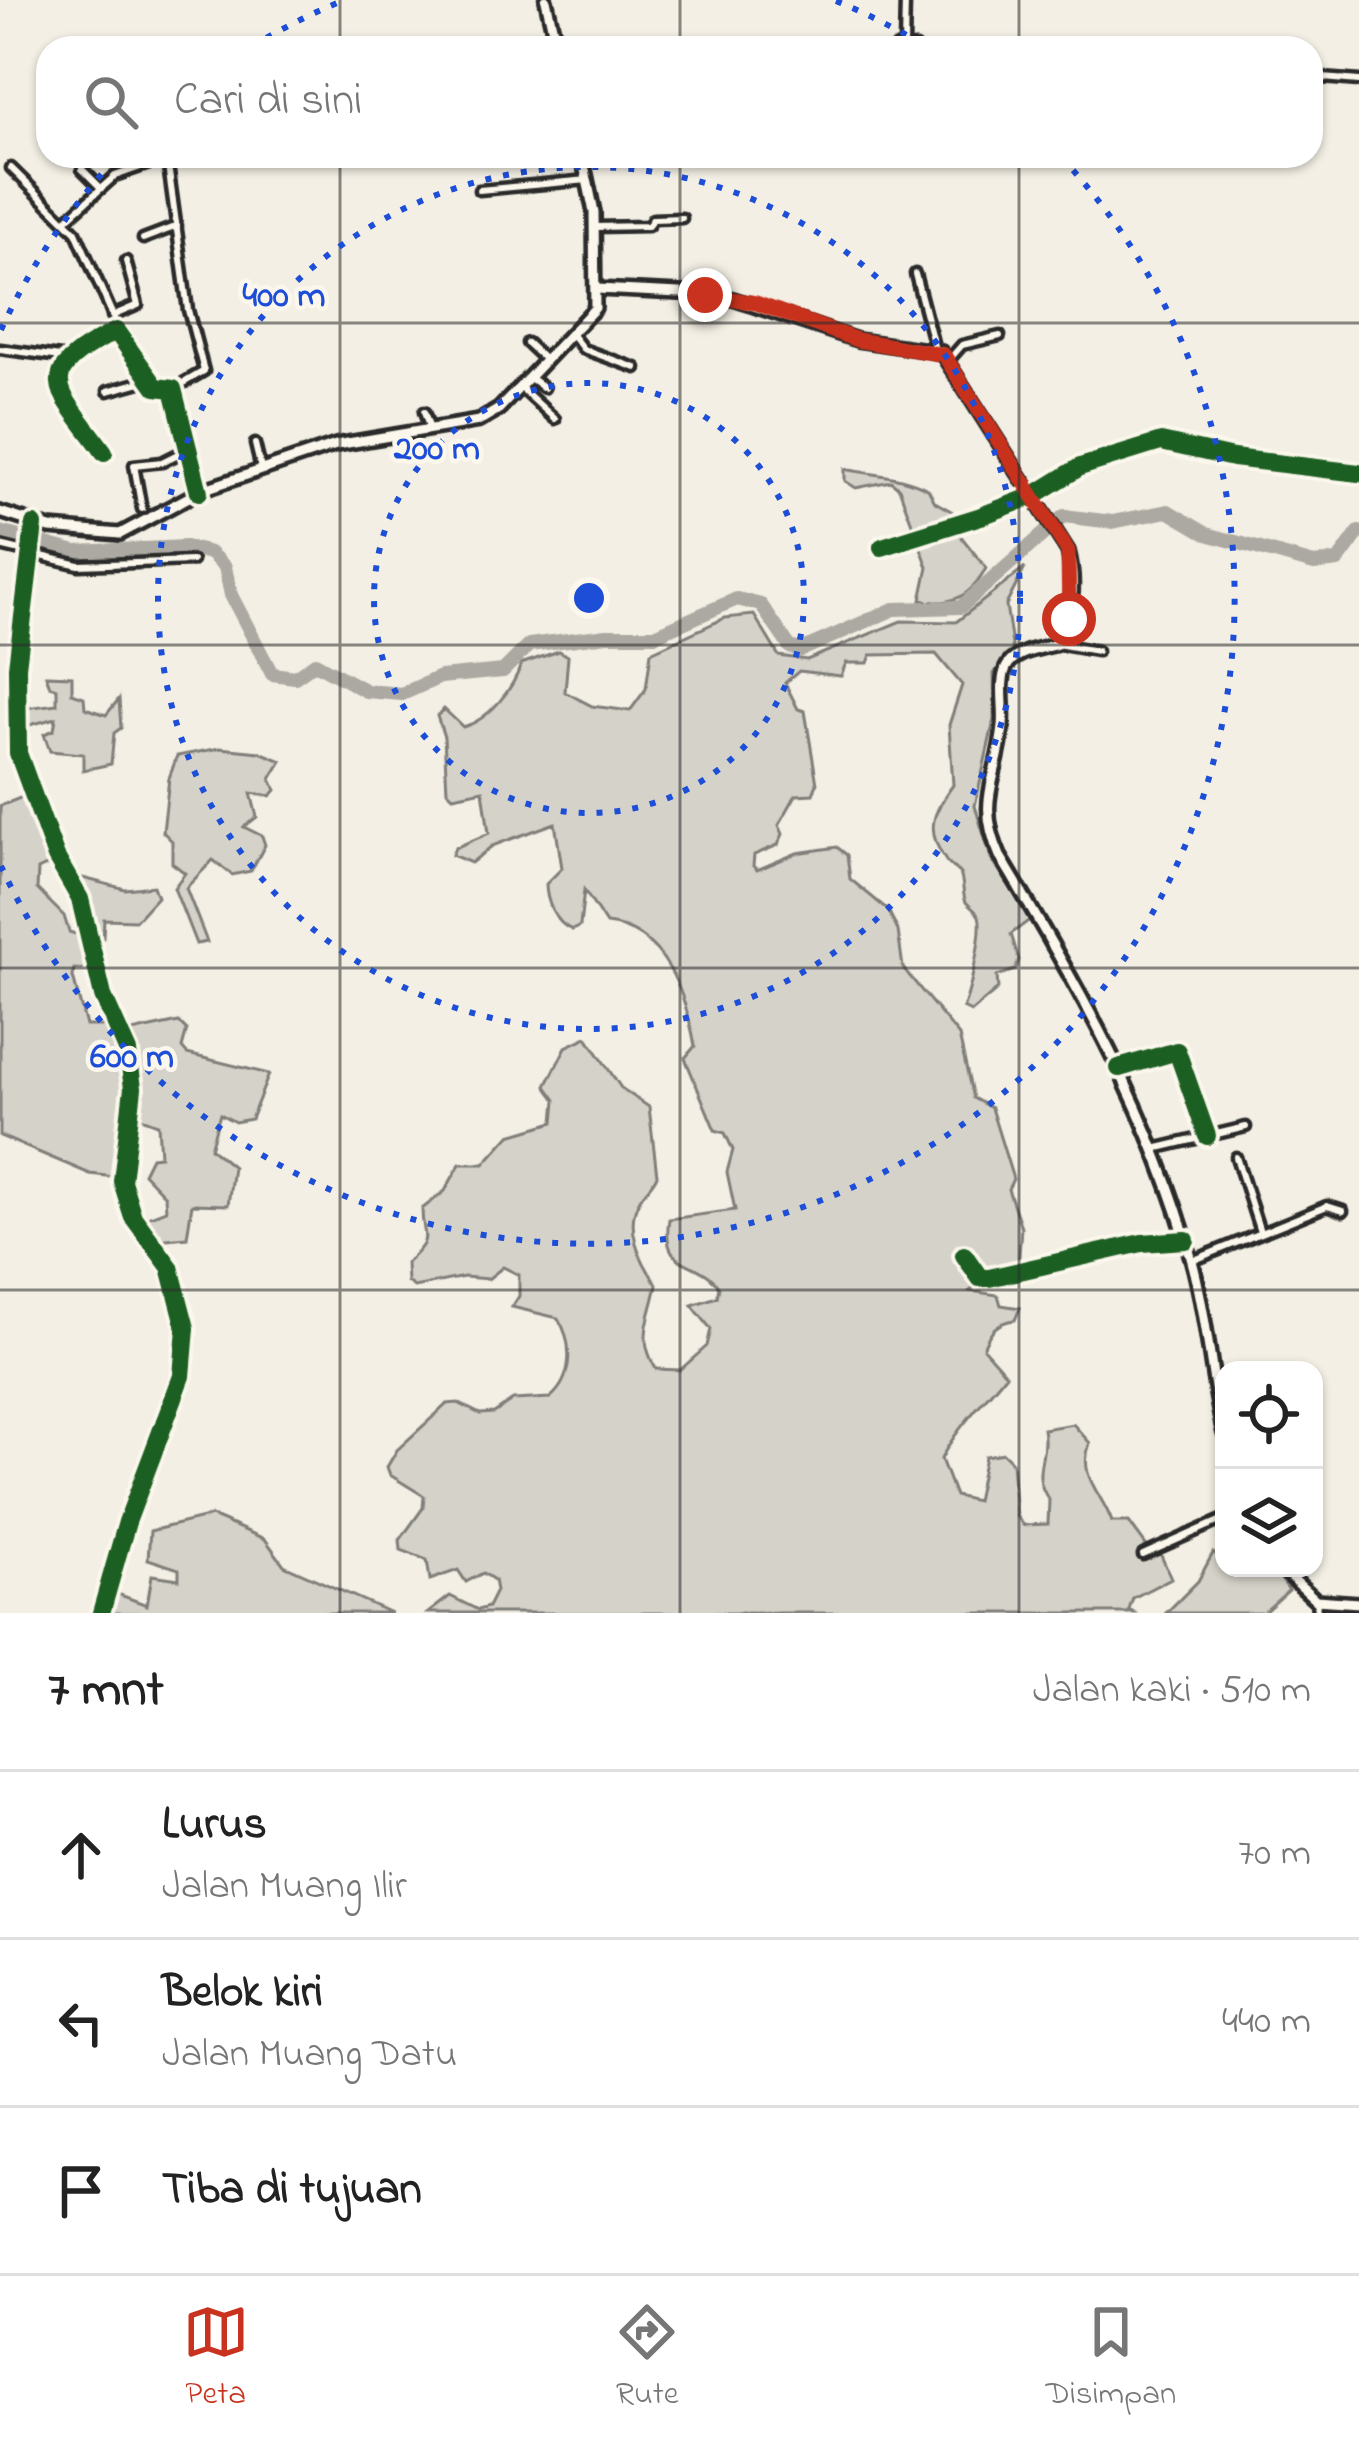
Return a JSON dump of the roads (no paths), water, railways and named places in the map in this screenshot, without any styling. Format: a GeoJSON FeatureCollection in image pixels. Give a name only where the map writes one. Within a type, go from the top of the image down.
{"type":"FeatureCollection","features":[{"type":"Feature","properties":{"kind":"main road"},"geometry":{"type":"LineString","coordinates":[[546,0],[554,36]]}},
{"type":"Feature","properties":{"kind":"main road"},"geometry":{"type":"LineString","coordinates":[[0,512],[33,529],[120,534],[199,492],[336,445],[484,419],[591,318],[597,290],[585,168]]}},
{"type":"Feature","properties":{"kind":"main road"},"geometry":{"type":"LineString","coordinates":[[597,290],[722,296],[857,340],[935,350],[948,361],[1063,542],[1072,576],[1069,619],[1057,644],[1016,656],[1005,670],[1002,736],[986,796],[990,834],[1119,1068],[1154,1149],[1192,1262],[1215,1385]]}},
{"type":"Feature","properties":{"kind":"main road"},"geometry":{"type":"LineString","coordinates":[[33,529],[17,668],[18,753],[56,856],[80,899],[103,996],[128,1052],[133,1088],[122,1181],[133,1217],[170,1268],[186,1328],[182,1376],[127,1522],[101,1613]]}},
{"type":"Feature","properties":{"kind":"main road"},"geometry":{"type":"LineString","coordinates":[[1291,1577],[1316,1600],[1359,1603]]}},
{"type":"Feature","properties":{"kind":"street"},"geometry":{"type":"LineString","coordinates":[[901,36],[905,0]]}},
{"type":"Feature","properties":{"kind":"street"},"geometry":{"type":"LineString","coordinates":[[1323,78],[1359,81]]}},
{"type":"Feature","properties":{"kind":"street"},"geometry":{"type":"LineString","coordinates":[[11,168],[67,219],[119,332],[160,390],[173,389],[204,371],[188,310],[171,168]]}},
{"type":"Feature","properties":{"kind":"street"},"geometry":{"type":"LineString","coordinates":[[67,219],[115,176],[138,168]]}},
{"type":"Feature","properties":{"kind":"street"},"geometry":{"type":"LineString","coordinates":[[82,170],[101,188]]}},
{"type":"Feature","properties":{"kind":"street"},"geometry":{"type":"LineString","coordinates":[[479,190],[588,180]]}},
{"type":"Feature","properties":{"kind":"street"},"geometry":{"type":"LineString","coordinates":[[594,227],[648,226],[652,219],[682,218]]}},
{"type":"Feature","properties":{"kind":"street"},"geometry":{"type":"LineString","coordinates":[[143,239],[177,226]]}},
{"type":"Feature","properties":{"kind":"street"},"geometry":{"type":"LineString","coordinates":[[112,316],[138,305],[126,261]]}},
{"type":"Feature","properties":{"kind":"street"},"geometry":{"type":"LineString","coordinates":[[916,274],[935,350]]}},
{"type":"Feature","properties":{"kind":"street"},"geometry":{"type":"LineString","coordinates":[[0,350],[68,358],[119,332]]}},
{"type":"Feature","properties":{"kind":"street"},"geometry":{"type":"LineString","coordinates":[[573,336],[583,349],[636,368]]}},
{"type":"Feature","properties":{"kind":"street"},"geometry":{"type":"LineString","coordinates":[[948,361],[962,345],[1000,336]]}},
{"type":"Feature","properties":{"kind":"street"},"geometry":{"type":"LineString","coordinates":[[527,343],[547,362]]}},
{"type":"Feature","properties":{"kind":"street"},"geometry":{"type":"LineString","coordinates":[[68,358],[59,394],[104,452]]}},
{"type":"Feature","properties":{"kind":"street"},"geometry":{"type":"LineString","coordinates":[[530,378],[544,388]]}},
{"type":"Feature","properties":{"kind":"street"},"geometry":{"type":"LineString","coordinates":[[108,391],[152,379]]}},
{"type":"Feature","properties":{"kind":"street"},"geometry":{"type":"LineString","coordinates":[[520,387],[555,418]]}},
{"type":"Feature","properties":{"kind":"street"},"geometry":{"type":"LineString","coordinates":[[173,389],[199,492]]}},
{"type":"Feature","properties":{"kind":"street"},"geometry":{"type":"LineString","coordinates":[[424,412],[430,431]]}},
{"type":"Feature","properties":{"kind":"street"},"geometry":{"type":"LineString","coordinates":[[299,442],[304,458]]}},
{"type":"Feature","properties":{"kind":"street"},"geometry":{"type":"LineString","coordinates":[[883,547],[1034,497],[1070,471],[1161,442],[1234,458],[1359,473]]}},
{"type":"Feature","properties":{"kind":"street"},"geometry":{"type":"LineString","coordinates":[[255,444],[262,472]]}},
{"type":"Feature","properties":{"kind":"street"},"geometry":{"type":"LineString","coordinates":[[142,509],[134,465],[162,462],[188,449]]}},
{"type":"Feature","properties":{"kind":"street"},"geometry":{"type":"LineString","coordinates":[[0,546],[94,566],[192,561]]}},
{"type":"Feature","properties":{"kind":"street"},"geometry":{"type":"LineString","coordinates":[[1057,644],[1097,650]]}},
{"type":"Feature","properties":{"kind":"street"},"geometry":{"type":"LineString","coordinates":[[1119,1068],[1177,1052],[1207,1136]]}},
{"type":"Feature","properties":{"kind":"street"},"geometry":{"type":"LineString","coordinates":[[1154,1149],[1246,1127]]}},
{"type":"Feature","properties":{"kind":"street"},"geometry":{"type":"LineString","coordinates":[[1237,1157],[1260,1232]]}},
{"type":"Feature","properties":{"kind":"street"},"geometry":{"type":"LineString","coordinates":[[1192,1262],[1327,1206],[1343,1210]]}},
{"type":"Feature","properties":{"kind":"street"},"geometry":{"type":"LineString","coordinates":[[964,1255],[980,1279],[1142,1243],[1186,1240]]}},
{"type":"Feature","properties":{"kind":"street"},"geometry":{"type":"LineString","coordinates":[[1143,1555],[1215,1523]]}},
{"type":"Feature","properties":{"kind":"street"},"geometry":{"type":"LineString","coordinates":[[1316,1600],[1317,1613]]}},
{"type":"Feature","properties":{"kind":"waterway"},"geometry":{"type":"LineString","coordinates":[[0,532],[76,552],[186,547],[210,553],[225,567],[231,595],[272,674],[295,677],[315,663],[366,691],[402,694],[440,677],[503,671],[529,645],[607,635],[655,635],[737,599],[761,605],[790,647],[801,650],[894,609],[961,607],[1064,516],[1112,522],[1168,511],[1207,534],[1314,564],[1338,561],[1359,532]]}}]}
